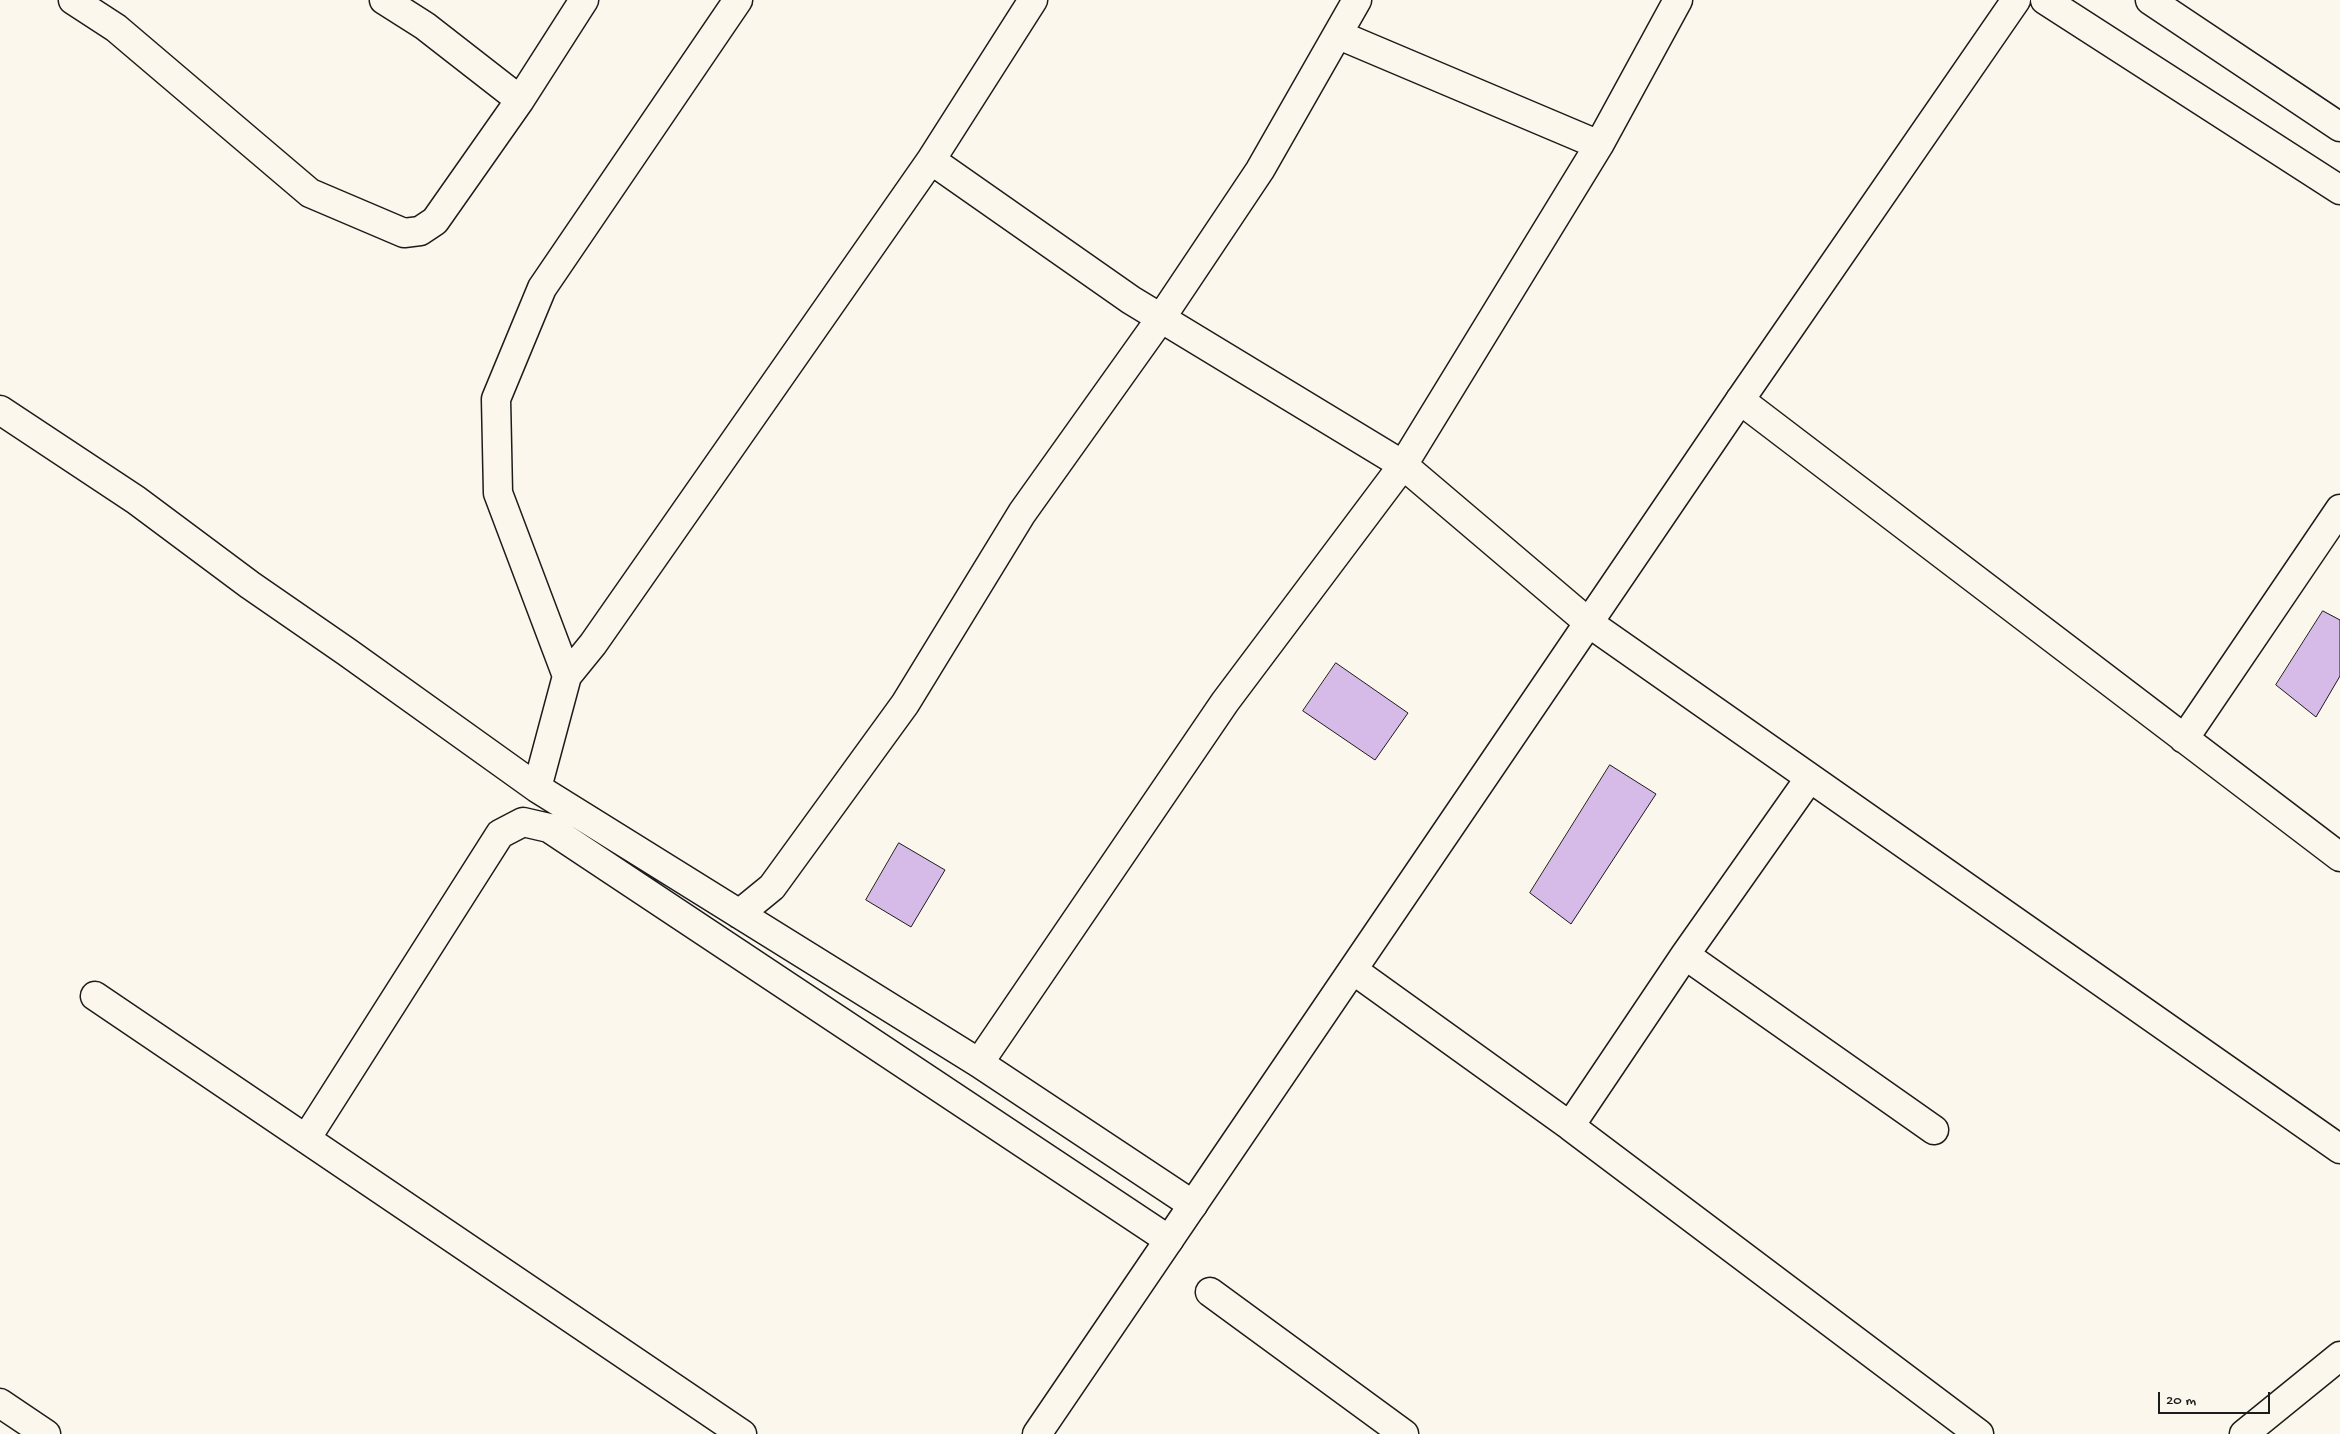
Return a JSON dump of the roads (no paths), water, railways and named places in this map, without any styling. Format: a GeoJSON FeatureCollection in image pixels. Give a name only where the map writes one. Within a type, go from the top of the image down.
{"type":"FeatureCollection","features":[{"type":"Feature","properties":{"kind":"street"},"geometry":{"type":"LineString","coordinates":[[73,0],[116,28],[310,194],[404,233],[420,231],[435,221],[520,100],[584,0]]}},
{"type":"Feature","properties":{"kind":"street"},"geometry":{"type":"LineString","coordinates":[[384,0],[425,26],[520,100]]}},
{"type":"Feature","properties":{"kind":"street"},"geometry":{"type":"LineString","coordinates":[[567,676],[498,493],[496,399],[542,288],[738,0]]}},
{"type":"Feature","properties":{"kind":"street"},"geometry":{"type":"LineString","coordinates":[[537,788],[567,676],[593,644],[931,160],[1033,0]]}},
{"type":"Feature","properties":{"kind":"street"},"geometry":{"type":"LineString","coordinates":[[739,914],[772,887],[905,704],[1022,513],[1161,318],[1260,170],[1357,0]]}},
{"type":"Feature","properties":{"kind":"street"},"geometry":{"type":"LineString","coordinates":[[979,1063],[1225,702],[1403,465],[1599,145],[1678,0]]}},
{"type":"Feature","properties":{"kind":"street"},"geometry":{"type":"LineString","coordinates":[[1038,1434],[1740,400],[2016,0]]}},
{"type":"Feature","properties":{"kind":"street"},"geometry":{"type":"LineString","coordinates":[[2045,0],[2340,190]]}},
{"type":"Feature","properties":{"kind":"street"},"geometry":{"type":"LineString","coordinates":[[2150,0],[2340,127]]}},
{"type":"Feature","properties":{"kind":"street"},"geometry":{"type":"LineString","coordinates":[[1338,35],[1599,145]]}},
{"type":"Feature","properties":{"kind":"street"},"geometry":{"type":"LineString","coordinates":[[931,160],[1131,300],[1403,465],[1589,623],[1809,779],[2340,1149]]}},
{"type":"Feature","properties":{"kind":"street"},"geometry":{"type":"LineString","coordinates":[[1740,400],[2340,857]]}},
{"type":"Feature","properties":{"kind":"street"},"geometry":{"type":"LineString","coordinates":[[0,410],[136,500],[250,585],[537,788],[979,1063],[1193,1205]]}},
{"type":"Feature","properties":{"kind":"street"},"geometry":{"type":"LineString","coordinates":[[2184,739],[2340,510]]}},
{"type":"Feature","properties":{"kind":"street"},"geometry":{"type":"LineString","coordinates":[[1570,1126],[1685,955],[1809,779]]}},
{"type":"Feature","properties":{"kind":"street"},"geometry":{"type":"LineString","coordinates":[[306,1140],[500,834],[523,822],[549,828],[1169,1240]]}},
{"type":"Feature","properties":{"kind":"street"},"geometry":{"type":"LineString","coordinates":[[1685,955],[1934,1130]]}},
{"type":"Feature","properties":{"kind":"street"},"geometry":{"type":"LineString","coordinates":[[1353,970],[1570,1126],[1980,1434]]}},
{"type":"Feature","properties":{"kind":"street"},"geometry":{"type":"LineString","coordinates":[[95,996],[742,1434]]}},
{"type":"Feature","properties":{"kind":"street"},"geometry":{"type":"LineString","coordinates":[[1210,1292],[1404,1434]]}},
{"type":"Feature","properties":{"kind":"street"},"geometry":{"type":"LineString","coordinates":[[2244,1434],[2340,1356]]}},
{"type":"Feature","properties":{"kind":"street"},"geometry":{"type":"LineString","coordinates":[[0,1403],[46,1434]]}}]}
